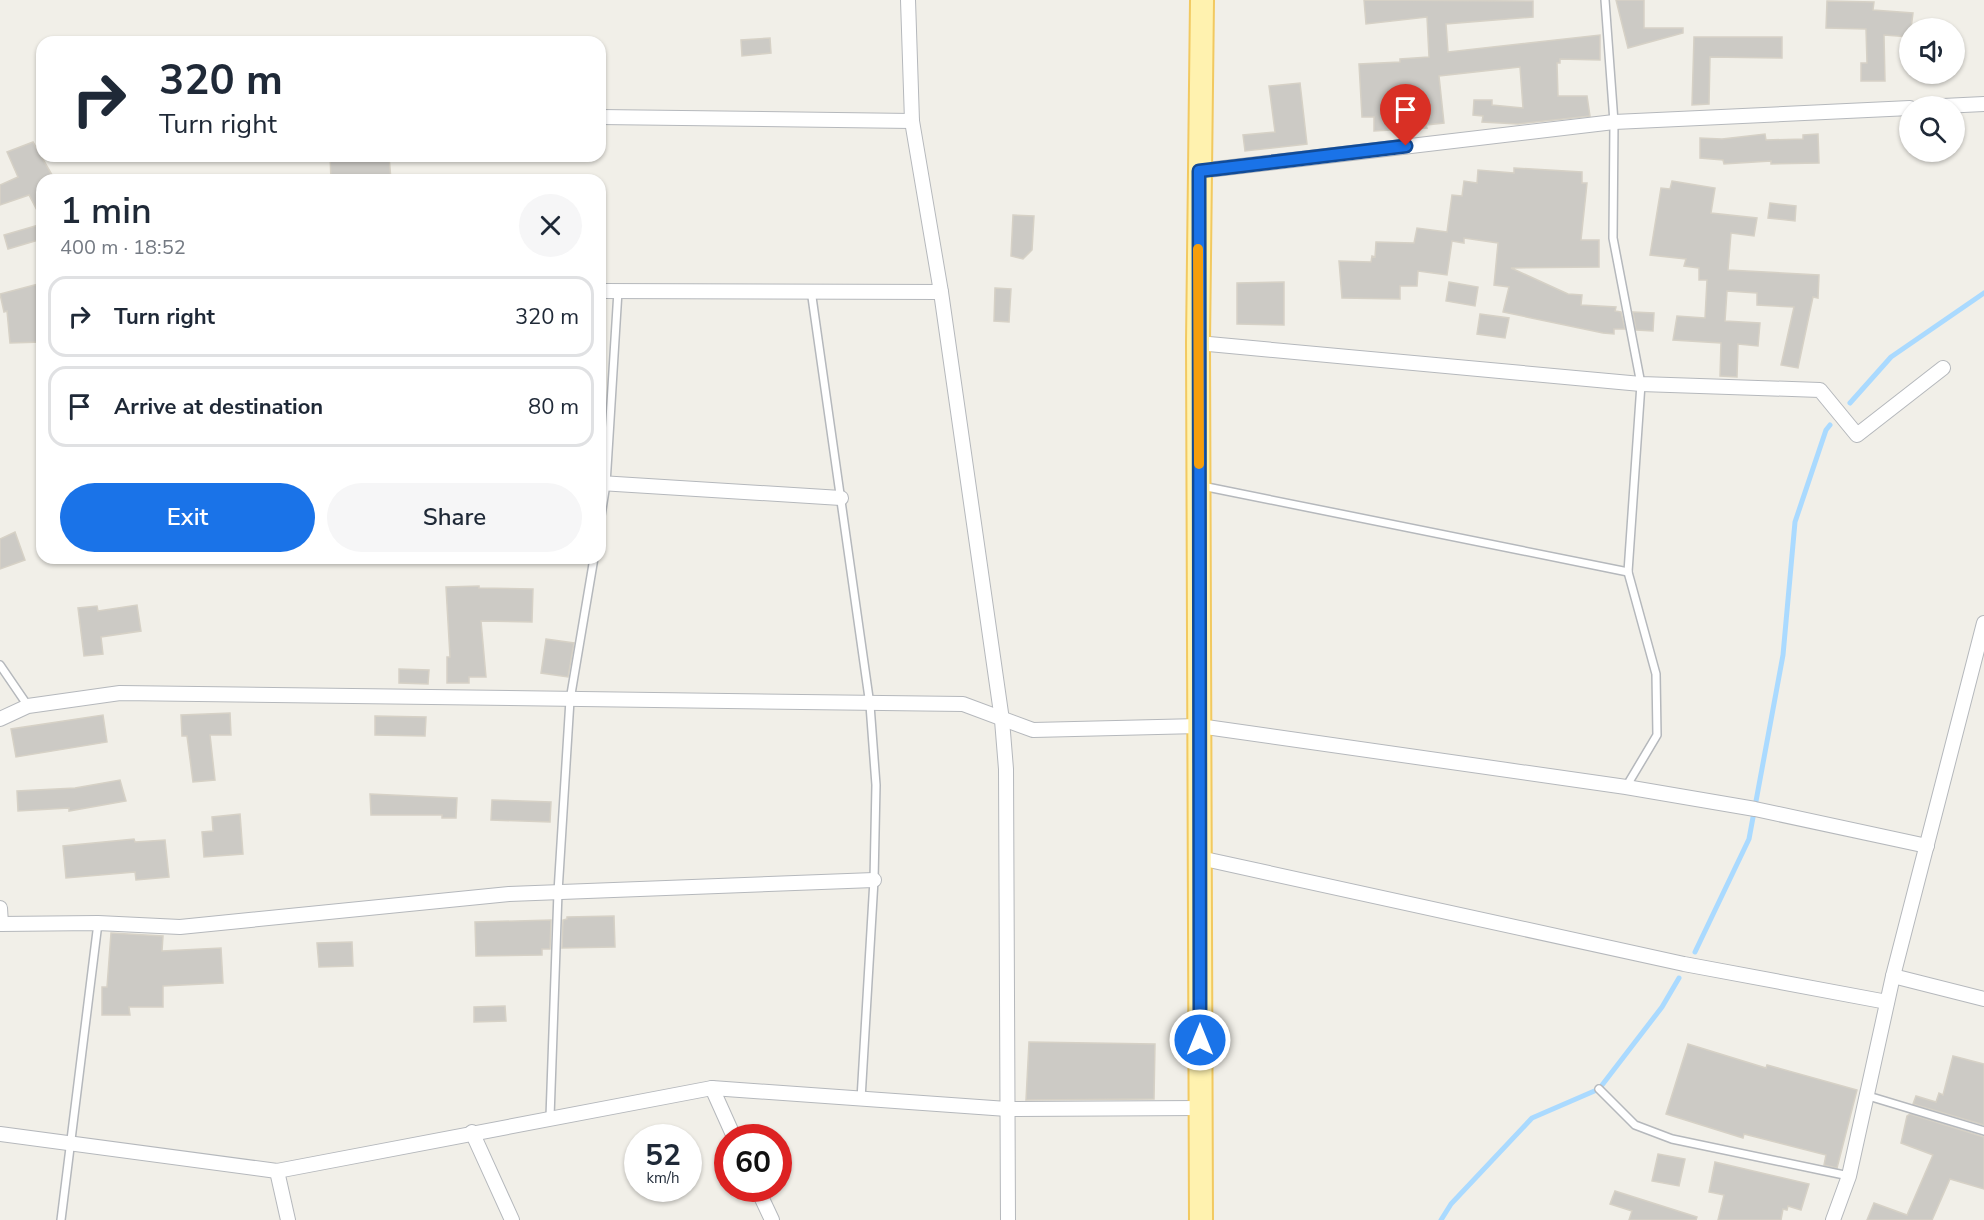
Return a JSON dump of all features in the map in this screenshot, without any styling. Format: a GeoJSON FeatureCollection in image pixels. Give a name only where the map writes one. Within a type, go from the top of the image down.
{"type":"FeatureCollection","features":[{"type":"Feature","properties":{"kind":"main road"},"geometry":{"type":"LineString","coordinates":[[1201,1220],[1197,343],[1202,0]]}},
{"type":"Feature","properties":{"kind":"street"},"geometry":{"type":"LineString","coordinates":[[908,0],[912,121],[940,292],[1002,720],[1006,769],[1008,1220]]}},
{"type":"Feature","properties":{"kind":"street"},"geometry":{"type":"LineString","coordinates":[[1965,105],[1984,104]]}},
{"type":"Feature","properties":{"kind":"street"},"geometry":{"type":"LineString","coordinates":[[1199,171],[1614,122],[1899,109]]}},
{"type":"Feature","properties":{"kind":"street"},"geometry":{"type":"LineString","coordinates":[[606,117],[912,121]]}},
{"type":"Feature","properties":{"kind":"street"},"geometry":{"type":"LineString","coordinates":[[606,291],[940,292]]}},
{"type":"Feature","properties":{"kind":"street"},"geometry":{"type":"LineString","coordinates":[[1197,343],[1641,384],[1820,390],[1857,435],[1943,368]]}},
{"type":"Feature","properties":{"kind":"street"},"geometry":{"type":"LineString","coordinates":[[606,484],[841,498]]}},
{"type":"Feature","properties":{"kind":"street"},"geometry":{"type":"LineString","coordinates":[[1833,1220],[1849,1176],[1864,1095],[1893,976],[1984,623]]}},
{"type":"Feature","properties":{"kind":"street"},"geometry":{"type":"LineString","coordinates":[[0,719],[28,706],[120,693],[870,705],[963,704],[1033,730],[1199,726],[1626,787],[1755,809],[1927,846]]}},
{"type":"Feature","properties":{"kind":"street"},"geometry":{"type":"LineString","coordinates":[[1200,858],[1684,964],[1887,1002]]}},
{"type":"Feature","properties":{"kind":"street"},"geometry":{"type":"LineString","coordinates":[[0,908],[0,924],[98,923],[180,927],[509,894],[874,880]]}},
{"type":"Feature","properties":{"kind":"street"},"geometry":{"type":"LineString","coordinates":[[1893,976],[1984,999]]}},
{"type":"Feature","properties":{"kind":"street"},"geometry":{"type":"LineString","coordinates":[[0,1134],[277,1171],[550,1117],[712,1088],[1007,1109],[1200,1108]]}},
{"type":"Feature","properties":{"kind":"street"},"geometry":{"type":"LineString","coordinates":[[712,1088],[728,1124]]}},
{"type":"Feature","properties":{"kind":"street"},"geometry":{"type":"LineString","coordinates":[[472,1132],[512,1220]]}},
{"type":"Feature","properties":{"kind":"street"},"geometry":{"type":"LineString","coordinates":[[277,1171],[288,1220]]}},
{"type":"Feature","properties":{"kind":"street"},"geometry":{"type":"LineString","coordinates":[[764,1202],[772,1220]]}},
{"type":"Feature","properties":{"kind":"lane"},"geometry":{"type":"LineString","coordinates":[[1605,0],[1614,122],[1613,238],[1641,384],[1628,573],[1656,674],[1657,735],[1626,787]]}},
{"type":"Feature","properties":{"kind":"lane"},"geometry":{"type":"LineString","coordinates":[[811,290],[870,705],[876,785],[874,880],[861,1099]]}},
{"type":"Feature","properties":{"kind":"lane"},"geometry":{"type":"LineString","coordinates":[[606,445],[618,291]]}},
{"type":"Feature","properties":{"kind":"lane"},"geometry":{"type":"LineString","coordinates":[[1199,485],[1628,573]]}},
{"type":"Feature","properties":{"kind":"lane"},"geometry":{"type":"LineString","coordinates":[[550,1117],[558,892],[570,700],[593,564]]}},
{"type":"Feature","properties":{"kind":"lane"},"geometry":{"type":"LineString","coordinates":[[0,665],[28,706]]}},
{"type":"Feature","properties":{"kind":"lane"},"geometry":{"type":"LineString","coordinates":[[61,1220],[98,923]]}},
{"type":"Feature","properties":{"kind":"lane"},"geometry":{"type":"LineString","coordinates":[[1599,1089],[1635,1125],[1672,1139],[1849,1176]]}},
{"type":"Feature","properties":{"kind":"lane"},"geometry":{"type":"LineString","coordinates":[[1864,1095],[1984,1131]]}},
{"type":"Feature","properties":{"kind":"building"},"geometry":{"type":"Polygon","coordinates":[[[1364,0],[1533,1],[1533,17],[1446,24],[1448,52],[1600,35],[1600,60],[1560,59],[1560,63],[1557,63],[1558,96],[1587,96],[1590,116],[1518,124],[1482,122],[1483,116],[1473,115],[1474,100],[1492,100],[1492,105],[1523,108],[1520,67],[1439,76],[1444,123],[1426,125],[1427,128],[1374,131],[1374,117],[1362,117],[1359,64],[1400,62],[1400,59],[1429,57],[1427,17],[1366,24],[1364,0]]]}},
{"type":"Feature","properties":{"kind":"building"},"geometry":{"type":"Polygon","coordinates":[[[1616,0],[1644,0],[1644,28],[1683,28],[1683,33],[1628,48],[1616,0]]]}},
{"type":"Feature","properties":{"kind":"building"},"geometry":{"type":"Polygon","coordinates":[[[1827,1],[1874,2],[1873,10],[1913,13],[1912,18],[1899,18],[1899,36],[1884,35],[1885,81],[1861,81],[1861,63],[1867,63],[1866,29],[1826,28],[1827,1]]]}},
{"type":"Feature","properties":{"kind":"building"},"geometry":{"type":"Polygon","coordinates":[[[1694,37],[1782,37],[1782,58],[1710,57],[1709,104],[1692,105],[1694,37]]]}},
{"type":"Feature","properties":{"kind":"building"},"geometry":{"type":"Polygon","coordinates":[[[770,38],[771,53],[742,56],[741,40],[770,38]]]}},
{"type":"Feature","properties":{"kind":"building"},"geometry":{"type":"Polygon","coordinates":[[[1300,83],[1307,144],[1245,151],[1243,135],[1275,132],[1269,86],[1300,83]]]}},
{"type":"Feature","properties":{"kind":"building"},"geometry":{"type":"Polygon","coordinates":[[[1765,134],[1766,140],[1803,139],[1803,135],[1818,134],[1819,163],[1771,164],[1771,161],[1724,164],[1723,160],[1700,158],[1700,138],[1722,139],[1765,134]]]}},
{"type":"Feature","properties":{"kind":"building"},"geometry":{"type":"Polygon","coordinates":[[[33,142],[36,147],[36,162],[45,162],[52,174],[36,174],[36,208],[29,195],[0,205],[0,185],[18,177],[7,152],[33,142]]]}},
{"type":"Feature","properties":{"kind":"building"},"geometry":{"type":"Polygon","coordinates":[[[330,162],[390,162],[390,174],[331,174],[330,162]]]}},
{"type":"Feature","properties":{"kind":"building"},"geometry":{"type":"Polygon","coordinates":[[[1514,168],[1582,172],[1582,183],[1587,183],[1581,240],[1599,240],[1599,267],[1511,268],[1568,294],[1582,295],[1581,305],[1616,307],[1615,311],[1621,312],[1625,329],[1614,329],[1614,334],[1603,333],[1503,312],[1509,287],[1494,285],[1498,243],[1464,238],[1464,243],[1452,241],[1447,275],[1418,271],[1417,286],[1400,286],[1400,299],[1342,298],[1339,261],[1371,262],[1372,256],[1375,257],[1376,242],[1414,243],[1417,228],[1447,232],[1452,195],[1462,196],[1464,181],[1477,183],[1478,170],[1514,173],[1514,168]]]}},
{"type":"Feature","properties":{"kind":"building"},"geometry":{"type":"Polygon","coordinates":[[[1672,181],[1715,188],[1711,213],[1757,218],[1754,236],[1731,233],[1728,270],[1819,275],[1818,298],[1813,297],[1798,368],[1781,365],[1794,307],[1757,305],[1757,293],[1727,291],[1725,321],[1760,323],[1758,346],[1738,344],[1737,377],[1720,376],[1721,343],[1673,340],[1677,316],[1705,318],[1707,280],[1699,280],[1699,268],[1684,266],[1686,259],[1650,255],[1661,188],[1670,189],[1672,181]]]}},
{"type":"Feature","properties":{"kind":"building"},"geometry":{"type":"Polygon","coordinates":[[[1770,203],[1796,206],[1795,221],[1768,218],[1770,203]]]}},
{"type":"Feature","properties":{"kind":"building"},"geometry":{"type":"Polygon","coordinates":[[[1013,215],[1034,216],[1032,250],[1023,259],[1011,256],[1013,215]]]}},
{"type":"Feature","properties":{"kind":"building"},"geometry":{"type":"Polygon","coordinates":[[[36,226],[36,241],[8,249],[4,235],[36,226]]]}},
{"type":"Feature","properties":{"kind":"building"},"geometry":{"type":"Polygon","coordinates":[[[1284,282],[1284,325],[1237,324],[1237,283],[1284,282]]]}},
{"type":"Feature","properties":{"kind":"building"},"geometry":{"type":"Polygon","coordinates":[[[1449,282],[1478,287],[1475,306],[1446,301],[1449,282]]]}},
{"type":"Feature","properties":{"kind":"building"},"geometry":{"type":"Polygon","coordinates":[[[36,285],[36,342],[10,343],[7,311],[4,312],[0,294],[36,285]]]}},
{"type":"Feature","properties":{"kind":"building"},"geometry":{"type":"Polygon","coordinates":[[[995,288],[1011,289],[1009,322],[994,321],[995,288]]]}},
{"type":"Feature","properties":{"kind":"building"},"geometry":{"type":"Polygon","coordinates":[[[1633,312],[1654,313],[1653,331],[1636,330],[1633,312]]]}},
{"type":"Feature","properties":{"kind":"building"},"geometry":{"type":"Polygon","coordinates":[[[1480,314],[1509,318],[1505,338],[1477,334],[1480,314]]]}},
{"type":"Feature","properties":{"kind":"building"},"geometry":{"type":"Polygon","coordinates":[[[15,532],[25,560],[0,569],[0,539],[15,532]]]}},
{"type":"Feature","properties":{"kind":"building"},"geometry":{"type":"Polygon","coordinates":[[[479,586],[479,588],[533,589],[532,622],[481,621],[486,677],[469,677],[469,683],[447,683],[447,657],[450,657],[446,587],[479,586]]]}},
{"type":"Feature","properties":{"kind":"building"},"geometry":{"type":"Polygon","coordinates":[[[137,605],[141,631],[101,637],[103,654],[84,656],[78,608],[97,606],[98,611],[137,605]]]}},
{"type":"Feature","properties":{"kind":"building"},"geometry":{"type":"Polygon","coordinates":[[[546,639],[574,643],[568,677],[541,673],[546,639]]]}},
{"type":"Feature","properties":{"kind":"building"},"geometry":{"type":"Polygon","coordinates":[[[399,669],[429,670],[428,684],[399,683],[399,669]]]}},
{"type":"Feature","properties":{"kind":"building"},"geometry":{"type":"Polygon","coordinates":[[[230,713],[231,735],[210,735],[215,780],[193,782],[187,736],[182,736],[181,715],[230,713]]]}},
{"type":"Feature","properties":{"kind":"building"},"geometry":{"type":"Polygon","coordinates":[[[103,715],[107,742],[16,757],[11,729],[103,715]]]}},
{"type":"Feature","properties":{"kind":"building"},"geometry":{"type":"Polygon","coordinates":[[[375,716],[426,717],[425,736],[375,735],[375,716]]]}},
{"type":"Feature","properties":{"kind":"building"},"geometry":{"type":"Polygon","coordinates":[[[120,780],[126,801],[69,811],[69,808],[18,811],[17,791],[75,788],[120,780]]]}},
{"type":"Feature","properties":{"kind":"building"},"geometry":{"type":"Polygon","coordinates":[[[370,794],[457,798],[456,818],[442,818],[442,815],[371,815],[370,794]]]}},
{"type":"Feature","properties":{"kind":"building"},"geometry":{"type":"Polygon","coordinates":[[[492,800],[551,802],[550,822],[491,820],[492,800]]]}},
{"type":"Feature","properties":{"kind":"building"},"geometry":{"type":"Polygon","coordinates":[[[240,814],[243,854],[204,857],[202,832],[213,831],[212,817],[240,814]]]}},
{"type":"Feature","properties":{"kind":"building"},"geometry":{"type":"Polygon","coordinates":[[[134,839],[135,842],[165,840],[169,877],[136,880],[135,872],[66,878],[63,846],[134,839]]]}},
{"type":"Feature","properties":{"kind":"building"},"geometry":{"type":"Polygon","coordinates":[[[614,916],[615,947],[562,948],[563,920],[567,917],[614,916]]]}},
{"type":"Feature","properties":{"kind":"building"},"geometry":{"type":"Polygon","coordinates":[[[551,920],[550,949],[542,949],[542,955],[476,956],[475,922],[551,920]]]}},
{"type":"Feature","properties":{"kind":"building"},"geometry":{"type":"Polygon","coordinates":[[[111,933],[163,936],[162,951],[221,948],[223,983],[163,986],[163,1007],[129,1007],[130,1015],[102,1015],[102,987],[107,987],[111,933]]]}},
{"type":"Feature","properties":{"kind":"building"},"geometry":{"type":"Polygon","coordinates":[[[352,942],[353,966],[319,967],[317,943],[352,942]]]}},
{"type":"Feature","properties":{"kind":"building"},"geometry":{"type":"Polygon","coordinates":[[[505,1006],[506,1021],[474,1022],[474,1007],[505,1006]]]}},
{"type":"Feature","properties":{"kind":"building"},"geometry":{"type":"Polygon","coordinates":[[[1029,1042],[1155,1044],[1154,1099],[1026,1100],[1029,1042]]]}},
{"type":"Feature","properties":{"kind":"building"},"geometry":{"type":"Polygon","coordinates":[[[1688,1044],[1766,1068],[1767,1065],[1857,1090],[1837,1168],[1824,1165],[1826,1155],[1744,1134],[1743,1138],[1666,1114],[1688,1044]]]}},
{"type":"Feature","properties":{"kind":"building"},"geometry":{"type":"Polygon","coordinates":[[[1953,1056],[1984,1064],[1984,1125],[1913,1104],[1916,1096],[1936,1102],[1939,1093],[1943,1095],[1953,1056]]]}},
{"type":"Feature","properties":{"kind":"building"},"geometry":{"type":"Polygon","coordinates":[[[1910,1114],[1984,1137],[1984,1189],[1950,1179],[1932,1220],[1867,1220],[1874,1203],[1907,1215],[1933,1155],[1901,1143],[1907,1116],[1910,1114]]]}},
{"type":"Feature","properties":{"kind":"building"},"geometry":{"type":"Polygon","coordinates":[[[1658,1154],[1685,1159],[1679,1186],[1652,1181],[1658,1154]]]}},
{"type":"Feature","properties":{"kind":"building"},"geometry":{"type":"Polygon","coordinates":[[[1715,1162],[1809,1184],[1801,1210],[1788,1206],[1787,1210],[1783,1209],[1781,1220],[1718,1220],[1724,1195],[1709,1192],[1715,1162]]]}},
{"type":"Feature","properties":{"kind":"building"},"geometry":{"type":"Polygon","coordinates":[[[1615,1191],[1697,1217],[1696,1220],[1629,1220],[1632,1211],[1610,1204],[1615,1191]]]}},
{"type":"Feature","properties":{"kind":"waterway"},"geometry":{"type":"LineString","coordinates":[[1850,403],[1891,357],[1984,293]]}},
{"type":"Feature","properties":{"kind":"waterway"},"geometry":{"type":"LineString","coordinates":[[1695,952],[1749,839],[1783,655],[1795,522],[1826,430],[1830,425]]}},
{"type":"Feature","properties":{"kind":"waterway"},"geometry":{"type":"LineString","coordinates":[[1441,1220],[1451,1204],[1532,1118],[1599,1089],[1662,1007],[1679,978]]}},
{"type":"Feature","properties":{"kind":"slow traffic"},"geometry":{"type":"LineString","coordinates":[[1198,249],[1199,464]]}},
{"type":"Feature","properties":{"kind":"route"},"geometry":{"type":"LineString","coordinates":[[1200,1040],[1197,343],[1199,171],[1406,146]]}}]}
